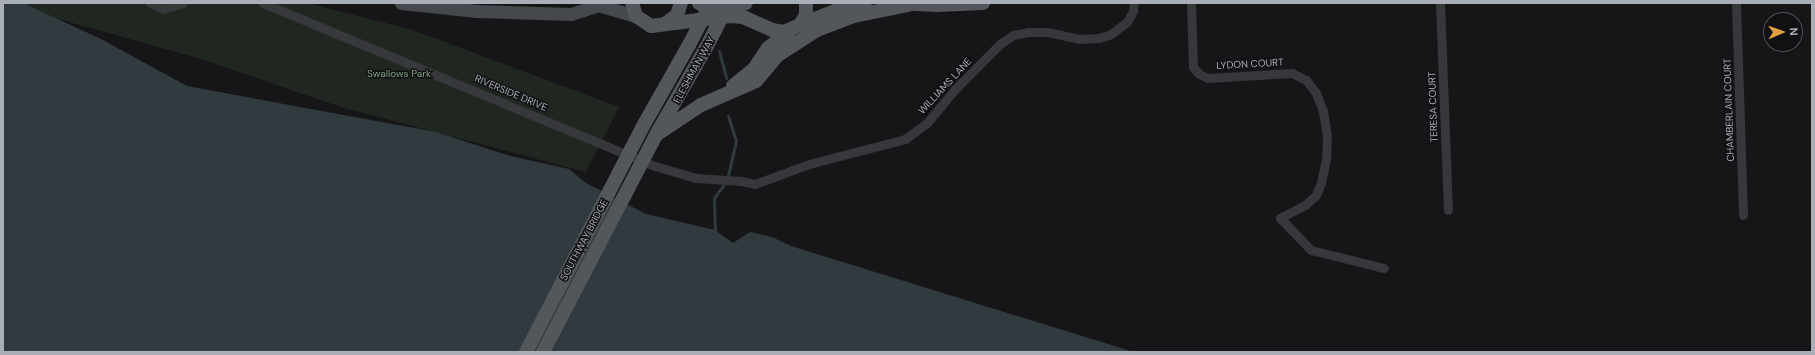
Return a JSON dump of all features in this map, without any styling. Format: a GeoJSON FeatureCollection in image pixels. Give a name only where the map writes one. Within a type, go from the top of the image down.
{"type":"FeatureCollection","features":[{"type":"Feature","properties":{"kind":"main road"},"geometry":{"type":"LineString","coordinates":[[401,3],[477,11],[573,8],[603,4],[634,10],[651,26],[730,16],[753,20],[772,30],[795,28],[840,9],[868,7],[878,11]]}},
{"type":"Feature","properties":{"kind":"main road"},"geometry":{"type":"LineString","coordinates":[[663,25],[678,15],[681,3]]}},
{"type":"Feature","properties":{"kind":"main road"},"geometry":{"type":"LineString","coordinates":[[699,3],[705,6],[722,6],[746,3]]}},
{"type":"Feature","properties":{"kind":"main road","name":"FLESHMAN WAY"},"geometry":{"type":"LineString","coordinates":[[642,128],[689,45],[710,3]]}},
{"type":"Feature","properties":{"kind":"main road","name":"FLESHMAN WAY"},"geometry":{"type":"LineString","coordinates":[[656,135],[707,46],[729,3]]}},
{"type":"Feature","properties":{"kind":"main road"},"geometry":{"type":"LineString","coordinates":[[724,94],[754,69],[768,48],[795,28],[806,15],[806,3]]}},
{"type":"Feature","properties":{"kind":"main road"},"geometry":{"type":"LineString","coordinates":[[656,135],[701,104],[756,81],[778,55],[817,30],[854,16],[902,4],[983,3]]}},
{"type":"Feature","properties":{"kind":"main road","name":"SOUTHWAY BRIDGE"},"geometry":{"type":"LineString","coordinates":[[526,352],[642,128]]}},
{"type":"Feature","properties":{"kind":"main road","name":"SOUTHWAY BRIDGE"},"geometry":{"type":"LineString","coordinates":[[543,352],[656,135]]}},
{"type":"Feature","properties":{"kind":"street"},"geometry":{"type":"LineString","coordinates":[[150,3],[164,9],[183,3]]}},
{"type":"Feature","properties":{"kind":"street","name":"RIVERSIDE DRIVE"},"geometry":{"type":"LineString","coordinates":[[263,3],[655,166],[696,178],[741,180],[755,184]]}},
{"type":"Feature","properties":{"kind":"street","name":"WILLIAMS LANE"},"geometry":{"type":"LineString","coordinates":[[755,184],[808,164],[905,139],[926,124],[962,83],[1000,44],[1013,35],[1028,32],[1047,32],[1079,39],[1099,38],[1111,34],[1127,22],[1133,10],[1134,3]]}},
{"type":"Feature","properties":{"kind":"street","name":"LYDON COURT"},"geometry":{"type":"LineString","coordinates":[[1191,3],[1193,67],[1199,74],[1208,78],[1292,73],[1306,80],[1316,93],[1323,111],[1326,135],[1326,159],[1321,183],[1316,195],[1311,200],[1280,218],[1311,250],[1384,268]]}},
{"type":"Feature","properties":{"kind":"street","name":"TERESA COURT"},"geometry":{"type":"LineString","coordinates":[[1440,3],[1448,210]]}},
{"type":"Feature","properties":{"kind":"street","name":"CHAMBERLAIN COURT"},"geometry":{"type":"LineString","coordinates":[[1736,3],[1743,215]]}},
{"type":"Feature","properties":{"kind":"green space","name":"Swallows Park"},"geometry":{"type":"Polygon","coordinates":[[[23,3],[307,3],[413,30],[619,107],[586,172],[341,107],[201,59],[55,18],[23,3]]]}},
{"type":"Feature","properties":{"kind":"shaded area"},"geometry":{"type":"Polygon","coordinates":[[[3,3],[23,3],[101,39],[187,86],[436,132],[510,156],[569,169],[586,183],[646,214],[715,230],[733,243],[750,232],[772,237],[791,246],[1134,352],[3,352],[3,3]]]}},
{"type":"Feature","properties":{"kind":"waterway"},"geometry":{"type":"LineString","coordinates":[[719,51],[726,78]]}},
{"type":"Feature","properties":{"kind":"waterway"},"geometry":{"type":"LineString","coordinates":[[728,116],[736,141],[728,175]]}},
{"type":"Feature","properties":{"kind":"waterway"},"geometry":{"type":"LineString","coordinates":[[715,232],[714,198],[725,183]]}}]}
